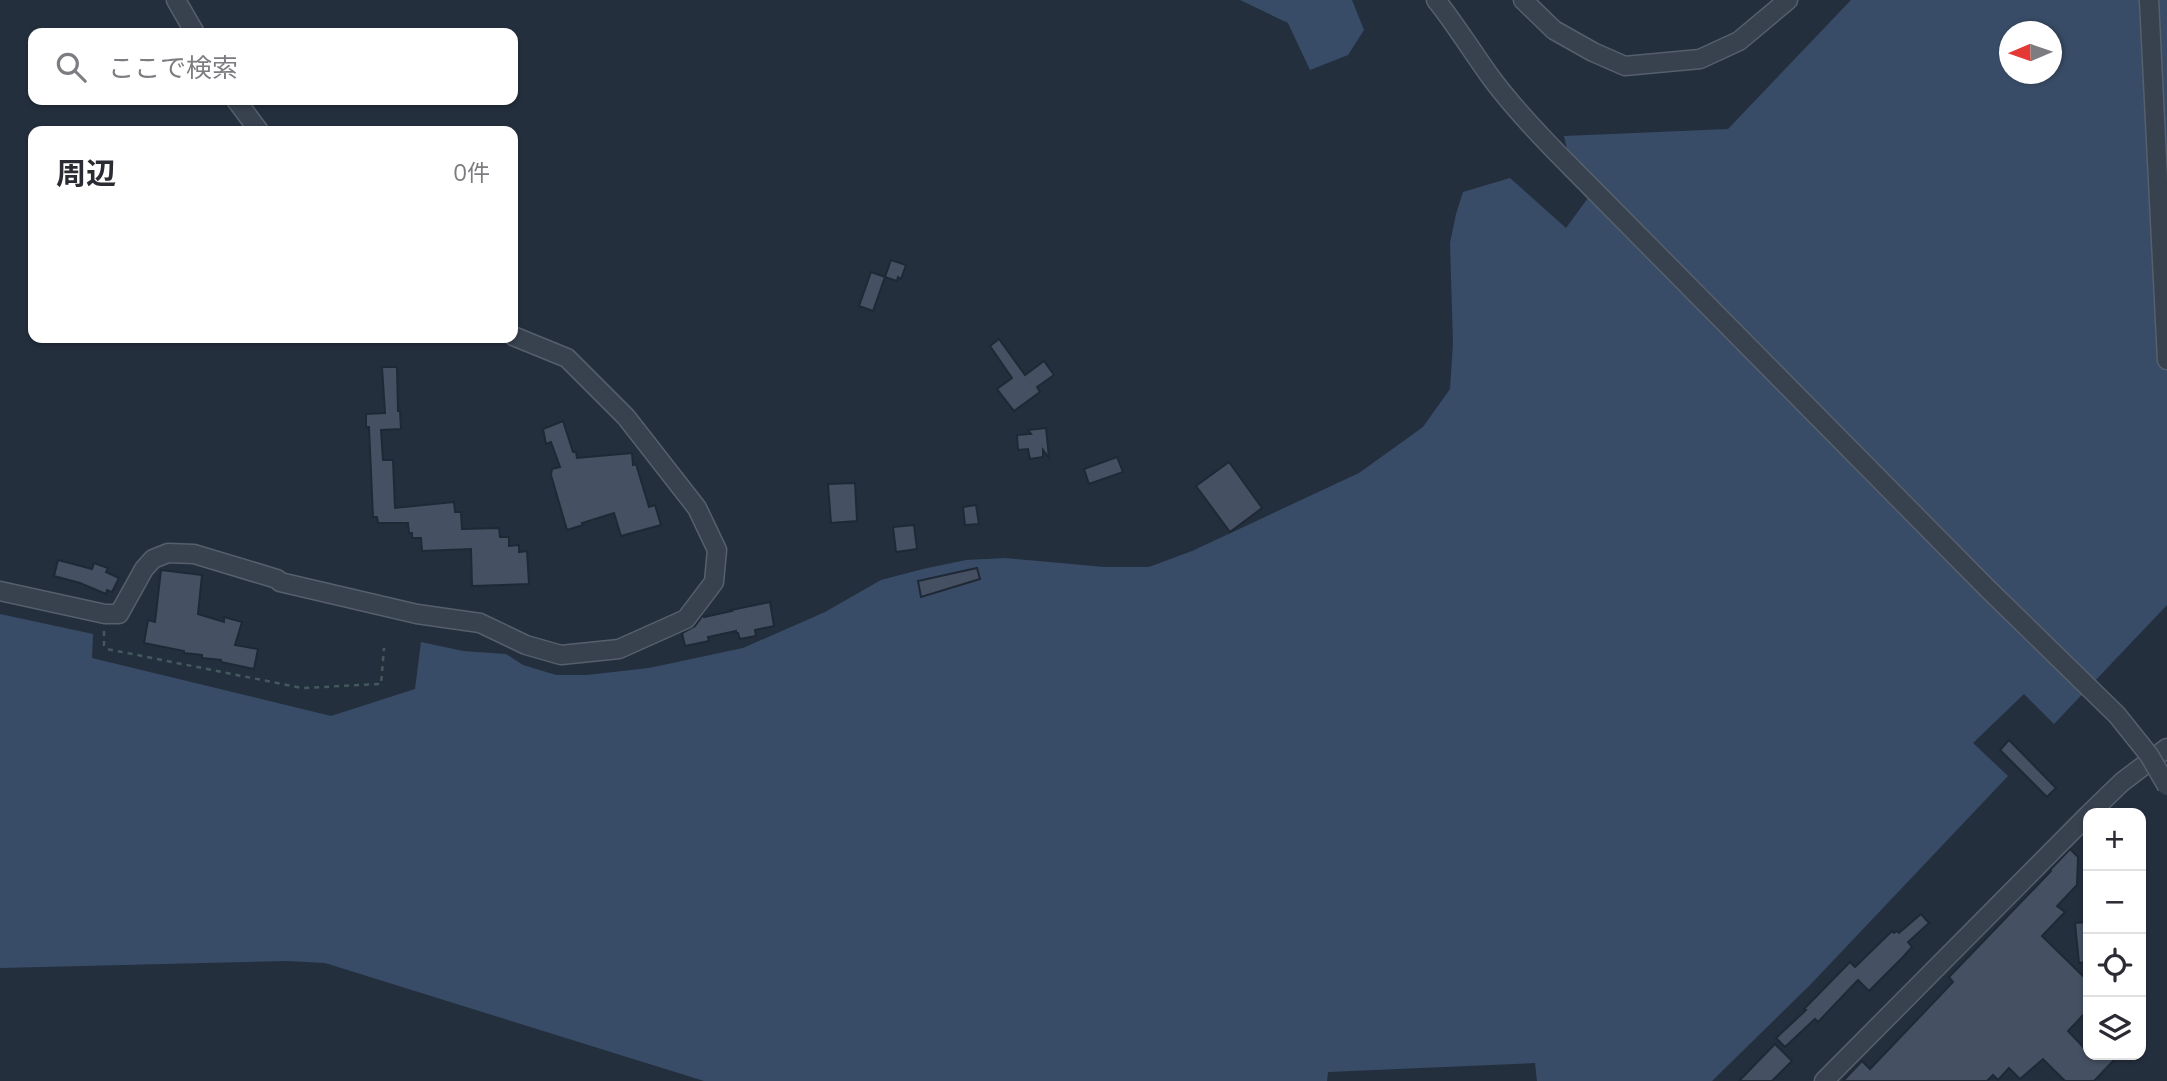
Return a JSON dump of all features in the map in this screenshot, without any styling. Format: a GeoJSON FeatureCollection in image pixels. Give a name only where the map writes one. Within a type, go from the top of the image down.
{"type":"FeatureCollection","features":[{"type":"Feature","properties":{"kind":"street"},"geometry":{"type":"LineString","coordinates":[[176,0],[192,28]]}},
{"type":"Feature","properties":{"kind":"street"},"geometry":{"type":"LineString","coordinates":[[1436,0],[1493,80],[1545,141],[1968,569],[2117,715],[2148,755],[2167,786]]}},
{"type":"Feature","properties":{"kind":"street"},"geometry":{"type":"LineString","coordinates":[[1523,0],[1554,30],[1625,66],[1700,59],[1739,41],[1788,0]]}},
{"type":"Feature","properties":{"kind":"street"},"geometry":{"type":"LineString","coordinates":[[2149,0],[2167,360]]}},
{"type":"Feature","properties":{"kind":"street"},"geometry":{"type":"LineString","coordinates":[[240,105],[255,126]]}},
{"type":"Feature","properties":{"kind":"street"},"geometry":{"type":"LineString","coordinates":[[0,591],[105,614],[119,614],[144,569],[153,559],[168,553],[194,554],[280,582],[417,614],[480,623],[526,645],[561,655],[619,649],[687,619],[714,582],[717,550],[697,508],[626,417],[566,358],[518,338]]}},
{"type":"Feature","properties":{"kind":"street"},"geometry":{"type":"LineString","coordinates":[[2095,808],[2122,782],[2167,748]]}},
{"type":"Feature","properties":{"kind":"street"},"geometry":{"type":"LineString","coordinates":[[1824,1081],[2083,820]]}},
{"type":"Feature","properties":{"kind":"path"},"geometry":{"type":"LineString","coordinates":[[105,614],[104,645],[107,649],[302,688],[381,684],[384,648]]}},
{"type":"Feature","properties":{"kind":"water"},"geometry":{"type":"Polygon","coordinates":[[[1240,0],[1352,0],[1364,30],[1348,55],[1310,70],[1288,23],[1240,0]]]}},
{"type":"Feature","properties":{"kind":"water"},"geometry":{"type":"Polygon","coordinates":[[[1851,0],[2167,0],[2167,605],[2054,724],[2024,694],[1973,743],[2008,776],[1810,985],[1712,1081],[1537,1081],[1535,1063],[1328,1072],[1327,1081],[704,1081],[325,963],[287,961],[0,968],[0,614],[93,634],[92,658],[331,716],[415,689],[421,642],[463,651],[506,654],[523,665],[556,675],[587,675],[649,668],[743,648],[825,612],[881,580],[966,560],[1005,558],[1104,567],[1149,567],[1192,551],[1359,473],[1423,427],[1450,389],[1453,343],[1450,243],[1463,192],[1510,178],[1566,228],[1599,183],[1569,158],[1564,136],[1728,129],[1851,0]]]}},
{"type":"Feature","properties":{"kind":"building"},"geometry":{"type":"Polygon","coordinates":[[[891,260],[906,265],[901,279],[898,277],[897,281],[885,277],[891,260]]]}},
{"type":"Feature","properties":{"kind":"building"},"geometry":{"type":"Polygon","coordinates":[[[871,272],[885,277],[873,311],[859,306],[871,272]]]}},
{"type":"Feature","properties":{"kind":"building"},"geometry":{"type":"Polygon","coordinates":[[[999,339],[1025,375],[1044,361],[1054,375],[1037,387],[1040,392],[1014,411],[997,389],[1012,378],[990,346],[999,339]]]}},
{"type":"Feature","properties":{"kind":"building"},"geometry":{"type":"Polygon","coordinates":[[[382,367],[397,367],[401,429],[381,430],[383,460],[393,460],[395,508],[454,502],[455,512],[461,512],[462,529],[499,528],[500,537],[509,537],[509,546],[519,545],[519,552],[527,551],[529,584],[472,586],[471,549],[422,551],[421,538],[412,538],[408,523],[378,523],[377,517],[373,517],[369,427],[366,427],[366,414],[385,413],[382,367]]]}},
{"type":"Feature","properties":{"kind":"building"},"geometry":{"type":"Polygon","coordinates":[[[563,421],[577,458],[632,453],[633,465],[636,464],[649,507],[655,505],[661,525],[621,536],[614,513],[567,530],[551,475],[552,469],[560,467],[551,442],[546,444],[543,429],[563,421]]]}},
{"type":"Feature","properties":{"kind":"building"},"geometry":{"type":"Polygon","coordinates":[[[1046,428],[1049,458],[1043,450],[1043,457],[1030,459],[1028,449],[1018,450],[1017,435],[1031,434],[1028,430],[1046,428]]]}},
{"type":"Feature","properties":{"kind":"building"},"geometry":{"type":"Polygon","coordinates":[[[1117,457],[1123,472],[1089,484],[1084,469],[1117,457]]]}},
{"type":"Feature","properties":{"kind":"building"},"geometry":{"type":"Polygon","coordinates":[[[1229,462],[1262,508],[1230,532],[1196,486],[1229,462]]]}},
{"type":"Feature","properties":{"kind":"building"},"geometry":{"type":"Polygon","coordinates":[[[855,483],[857,521],[831,523],[828,484],[855,483]]]}},
{"type":"Feature","properties":{"kind":"building"},"geometry":{"type":"Polygon","coordinates":[[[976,505],[979,524],[965,525],[963,507],[976,505]]]}},
{"type":"Feature","properties":{"kind":"building"},"geometry":{"type":"Polygon","coordinates":[[[914,525],[917,549],[896,552],[893,527],[914,525]]]}},
{"type":"Feature","properties":{"kind":"building"},"geometry":{"type":"Polygon","coordinates":[[[58,560],[92,569],[94,563],[108,568],[106,572],[119,578],[112,592],[107,590],[106,594],[54,576],[58,560]]]}},
{"type":"Feature","properties":{"kind":"building"},"geometry":{"type":"Polygon","coordinates":[[[977,568],[980,579],[921,597],[918,581],[977,568]]]}},
{"type":"Feature","properties":{"kind":"building"},"geometry":{"type":"Polygon","coordinates":[[[161,570],[202,575],[198,614],[224,622],[224,617],[242,622],[235,645],[258,649],[254,669],[144,643],[148,620],[155,622],[161,570]]]}},
{"type":"Feature","properties":{"kind":"building"},"geometry":{"type":"Polygon","coordinates":[[[770,602],[774,626],[755,630],[756,636],[740,639],[736,631],[708,637],[709,641],[685,646],[682,633],[695,626],[703,615],[704,617],[770,602]]]}},
{"type":"Feature","properties":{"kind":"building"},"geometry":{"type":"Polygon","coordinates":[[[2009,740],[2056,788],[2047,797],[2000,750],[2009,740]]]}},
{"type":"Feature","properties":{"kind":"building"},"geometry":{"type":"Polygon","coordinates":[[[2070,849],[2078,857],[2077,885],[2057,906],[2065,912],[2042,936],[2083,976],[2083,1015],[2068,1031],[2083,1047],[2083,1060],[2114,1060],[2094,1081],[2065,1081],[2043,1059],[2020,1079],[2009,1068],[1998,1080],[1993,1075],[1987,1081],[1843,1081],[1862,1061],[1870,1069],[1953,982],[1949,977],[2070,849]]]}},
{"type":"Feature","properties":{"kind":"building"},"geometry":{"type":"Polygon","coordinates":[[[1921,914],[1929,923],[1908,942],[1912,947],[1869,991],[1858,980],[1818,1022],[1815,1019],[1785,1047],[1776,1038],[1850,962],[1855,967],[1892,931],[1899,933],[1921,914]]]}},
{"type":"Feature","properties":{"kind":"building"},"geometry":{"type":"Polygon","coordinates":[[[2083,922],[2083,963],[2079,963],[2075,923],[2083,922]]]}},
{"type":"Feature","properties":{"kind":"building"},"geometry":{"type":"Polygon","coordinates":[[[1775,1044],[1792,1061],[1772,1081],[1739,1081],[1775,1044]]]}}]}
